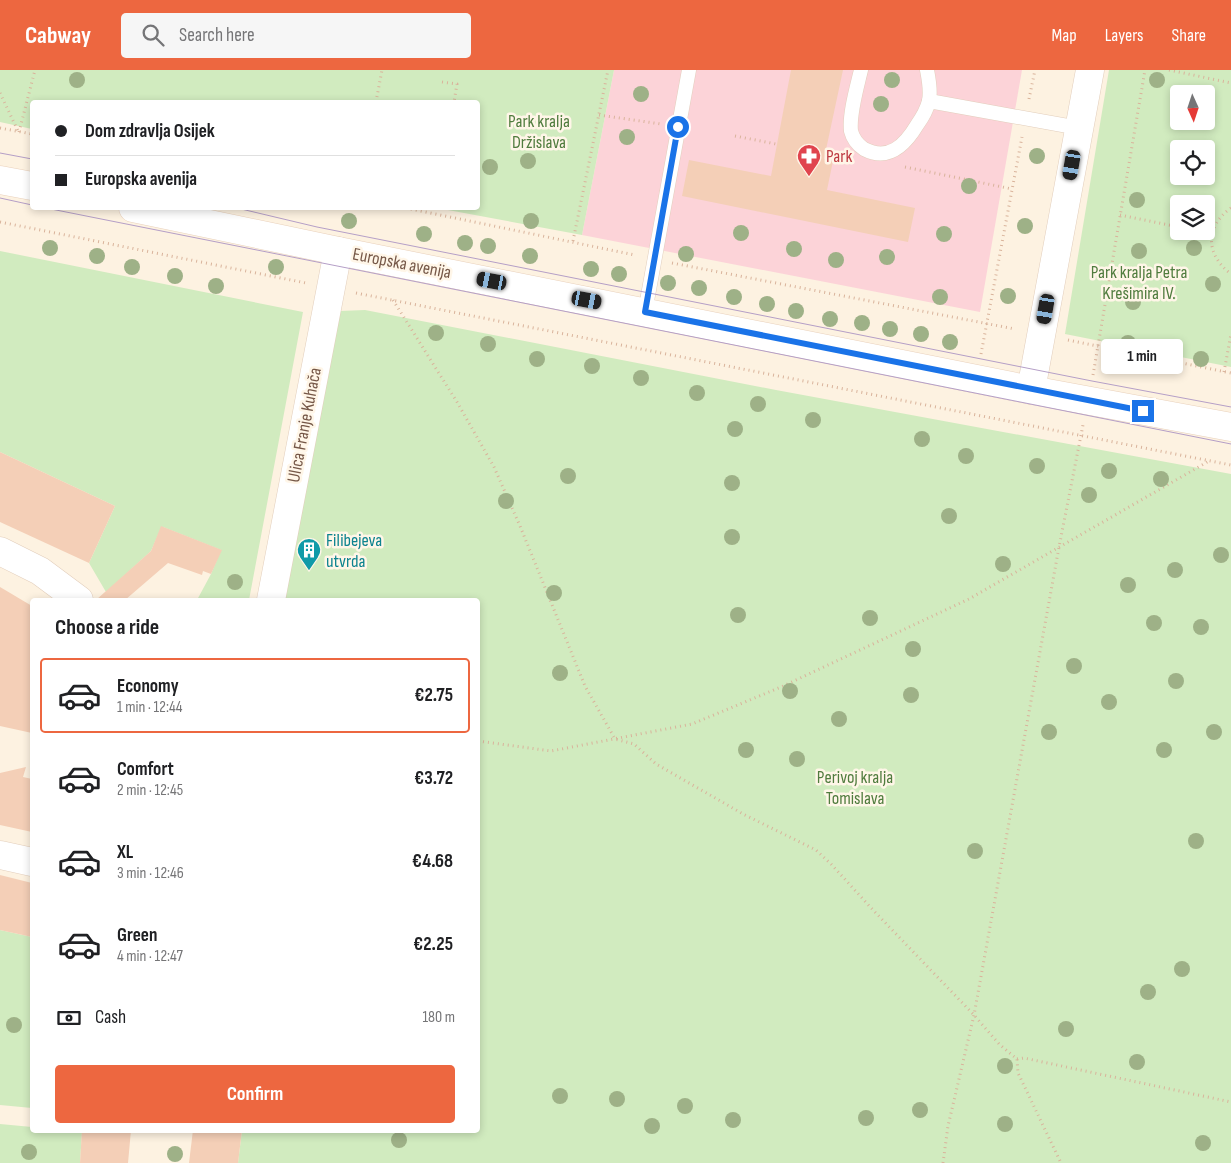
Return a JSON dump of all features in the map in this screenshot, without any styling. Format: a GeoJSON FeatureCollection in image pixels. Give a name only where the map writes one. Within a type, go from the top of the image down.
{"type":"FeatureCollection","features":[{"type":"Feature","properties":{"kind":"street"},"geometry":{"type":"LineString","coordinates":[[1031,390],[1090,70]]}},
{"type":"Feature","properties":{"kind":"street"},"geometry":{"type":"LineString","coordinates":[[0,180],[30,186]]}},
{"type":"Feature","properties":{"kind":"street","name":"Europska avenija"},"geometry":{"type":"LineString","coordinates":[[143,210],[1031,390],[1231,427]]}},
{"type":"Feature","properties":{"kind":"street","name":"Ulica Franje Kuhača"},"geometry":{"type":"LineString","coordinates":[[271,598],[338,251]]}},
{"type":"Feature","properties":{"kind":"street"},"geometry":{"type":"LineString","coordinates":[[0,551],[40,571],[76,598]]}},
{"type":"Feature","properties":{"kind":"street"},"geometry":{"type":"LineString","coordinates":[[0,855],[30,862]]}},
{"type":"Feature","properties":{"kind":"lane"},"geometry":{"type":"LineString","coordinates":[[645,312],[689,70]]}},
{"type":"Feature","properties":{"kind":"lane"},"geometry":{"type":"LineString","coordinates":[[861,70],[851,132],[858,145],[869,151],[886,153],[901,147],[924,114],[929,101],[927,70]]}},
{"type":"Feature","properties":{"kind":"lane"},"geometry":{"type":"LineString","coordinates":[[929,101],[1079,128]]}},
{"type":"Feature","properties":{"kind":"path"},"geometry":{"type":"LineString","coordinates":[[18,132],[35,70]]}},
{"type":"Feature","properties":{"kind":"path"},"geometry":{"type":"LineString","coordinates":[[376,100],[382,70]]}},
{"type":"Feature","properties":{"kind":"path"},"geometry":{"type":"LineString","coordinates":[[574,241],[608,70]]}},
{"type":"Feature","properties":{"kind":"path"},"geometry":{"type":"LineString","coordinates":[[976,378],[1034,70]]}},
{"type":"Feature","properties":{"kind":"path"},"geometry":{"type":"LineString","coordinates":[[943,1163],[948,1126],[974,1015],[1059,547],[1098,347],[1145,70]]}},
{"type":"Feature","properties":{"kind":"path"},"geometry":{"type":"LineString","coordinates":[[1169,70],[1231,84]]}},
{"type":"Feature","properties":{"kind":"path"},"geometry":{"type":"LineString","coordinates":[[442,82],[457,84],[454,100]]}},
{"type":"Feature","properties":{"kind":"path"},"geometry":{"type":"LineString","coordinates":[[0,92],[18,132]]}},
{"type":"Feature","properties":{"kind":"path"},"geometry":{"type":"LineString","coordinates":[[599,115],[678,127]]}},
{"type":"Feature","properties":{"kind":"path"},"geometry":{"type":"LineString","coordinates":[[0,128],[30,134]]}},
{"type":"Feature","properties":{"kind":"path"},"geometry":{"type":"LineString","coordinates":[[735,136],[776,144]]}},
{"type":"Feature","properties":{"kind":"path"},"geometry":{"type":"LineString","coordinates":[[919,170],[1012,189]]}},
{"type":"Feature","properties":{"kind":"path"},"geometry":{"type":"LineString","coordinates":[[1215,226],[1223,214],[1231,208]]}},
{"type":"Feature","properties":{"kind":"path"},"geometry":{"type":"LineString","coordinates":[[416,210],[574,241],[654,260],[1041,334],[1231,373]]}},
{"type":"Feature","properties":{"kind":"path"},"geometry":{"type":"LineString","coordinates":[[1120,215],[1170,225]]}},
{"type":"Feature","properties":{"kind":"path"},"geometry":{"type":"LineString","coordinates":[[0,222],[1231,465]]}},
{"type":"Feature","properties":{"kind":"path"},"geometry":{"type":"LineString","coordinates":[[1212,240],[1215,257],[1222,267],[1231,274]]}},
{"type":"Feature","properties":{"kind":"path"},"geometry":{"type":"LineString","coordinates":[[392,300],[457,402],[494,467],[585,686],[615,738],[634,744],[656,764],[743,814],[816,850],[831,864],[974,1015],[999,1044],[1017,1059],[1018,1072],[1061,1163]]}},
{"type":"Feature","properties":{"kind":"path"},"geometry":{"type":"LineString","coordinates":[[1224,372],[1231,334]]}},
{"type":"Feature","properties":{"kind":"path"},"geometry":{"type":"LineString","coordinates":[[480,741],[550,750],[692,724],[781,687],[969,599],[1210,461]]}},
{"type":"Feature","properties":{"kind":"path"},"geometry":{"type":"LineString","coordinates":[[1017,1059],[1024,1058],[1231,1102]]}},
{"type":"Feature","properties":{"kind":"shaded area"},"geometry":{"type":"Polygon","coordinates":[[[614,70],[1022,70],[980,312],[582,235],[614,70]]]}},
{"type":"Feature","properties":{"kind":"green space","name":"Park kralja Držislava"},"geometry":{"type":"Polygon","coordinates":[[[0,70],[614,70],[582,235],[448,210],[480,210],[480,100],[30,100],[30,129],[0,122],[0,70]]]}},
{"type":"Feature","properties":{"kind":"green space","name":"Park kralja Petra Krešimira IV."},"geometry":{"type":"Polygon","coordinates":[[[1109,70],[1231,70],[1231,367],[1065,334],[1109,70]]]}},
{"type":"Feature","properties":{"kind":"green space"},"geometry":{"type":"Polygon","coordinates":[[[0,251],[303,312],[249,598],[198,598],[221,550],[163,527],[151,551],[106,592],[89,563],[115,506],[0,452],[0,251]]]}},
{"type":"Feature","properties":{"kind":"green space","name":"Perivoj kralja Tomislava"},"geometry":{"type":"Polygon","coordinates":[[[365,310],[776,390],[1231,474],[1231,1163],[238,1163],[242,1133],[480,1133],[480,598],[284,598],[340,311],[365,310]]]}},
{"type":"Feature","properties":{"kind":"green space"},"geometry":{"type":"Polygon","coordinates":[[[0,930],[30,937],[30,1108],[0,1105],[0,930]]]}},
{"type":"Feature","properties":{"kind":"green space"},"geometry":{"type":"Polygon","coordinates":[[[0,1124],[30,1127],[30,1133],[82,1133],[80,1163],[0,1163],[0,1124]]]}},
{"type":"Feature","properties":{"kind":"building"},"geometry":{"type":"Polygon","coordinates":[[[791,70],[843,70],[824,159],[833,161],[827,190],[915,208],[908,242],[682,196],[689,160],[771,176],[791,70]]]}},
{"type":"Feature","properties":{"kind":"building"},"geometry":{"type":"Polygon","coordinates":[[[0,452],[115,506],[89,563],[0,522],[0,452]]]}},
{"type":"Feature","properties":{"kind":"building"},"geometry":{"type":"Polygon","coordinates":[[[161,526],[222,550],[211,574],[203,571],[202,575],[168,563],[127,598],[98,598],[151,551],[161,526]]]}},
{"type":"Feature","properties":{"kind":"building"},"geometry":{"type":"Polygon","coordinates":[[[0,587],[30,605],[30,733],[0,726],[0,587]]]}},
{"type":"Feature","properties":{"kind":"building"},"geometry":{"type":"Polygon","coordinates":[[[26,767],[23,777],[30,779],[30,832],[0,825],[0,773],[26,767]]]}},
{"type":"Feature","properties":{"kind":"building"},"geometry":{"type":"Polygon","coordinates":[[[0,875],[30,882],[30,937],[0,930],[0,875]]]}},
{"type":"Feature","properties":{"kind":"building"},"geometry":{"type":"Polygon","coordinates":[[[82,1133],[131,1133],[128,1163],[80,1163],[82,1133]]]}},
{"type":"Feature","properties":{"kind":"building"},"geometry":{"type":"Polygon","coordinates":[[[193,1133],[242,1133],[238,1163],[189,1163],[193,1133]]]}},
{"type":"Feature","properties":{"kind":"tram line"},"geometry":{"type":"LineString","coordinates":[[0,153],[30,159]]}},
{"type":"Feature","properties":{"kind":"tram line"},"geometry":{"type":"LineString","coordinates":[[0,198],[30,205]]}},
{"type":"Feature","properties":{"kind":"tram line"},"geometry":{"type":"LineString","coordinates":[[56,210],[1231,444]]}},
{"type":"Feature","properties":{"kind":"tram line"},"geometry":{"type":"LineString","coordinates":[[245,210],[317,227],[1231,407]]}},
{"type":"Feature","properties":{"kind":"place","name":"Park"},"geometry":{"type":"Point","coordinates":[809,177]}},
{"type":"Feature","properties":{"kind":"place","name":"Filibejeva utvrda"},"geometry":{"type":"Point","coordinates":[309,571]}},
{"type":"Feature","properties":{"kind":"route"},"geometry":{"type":"LineString","coordinates":[[678,127],[645,312],[1143,411]]}}]}
